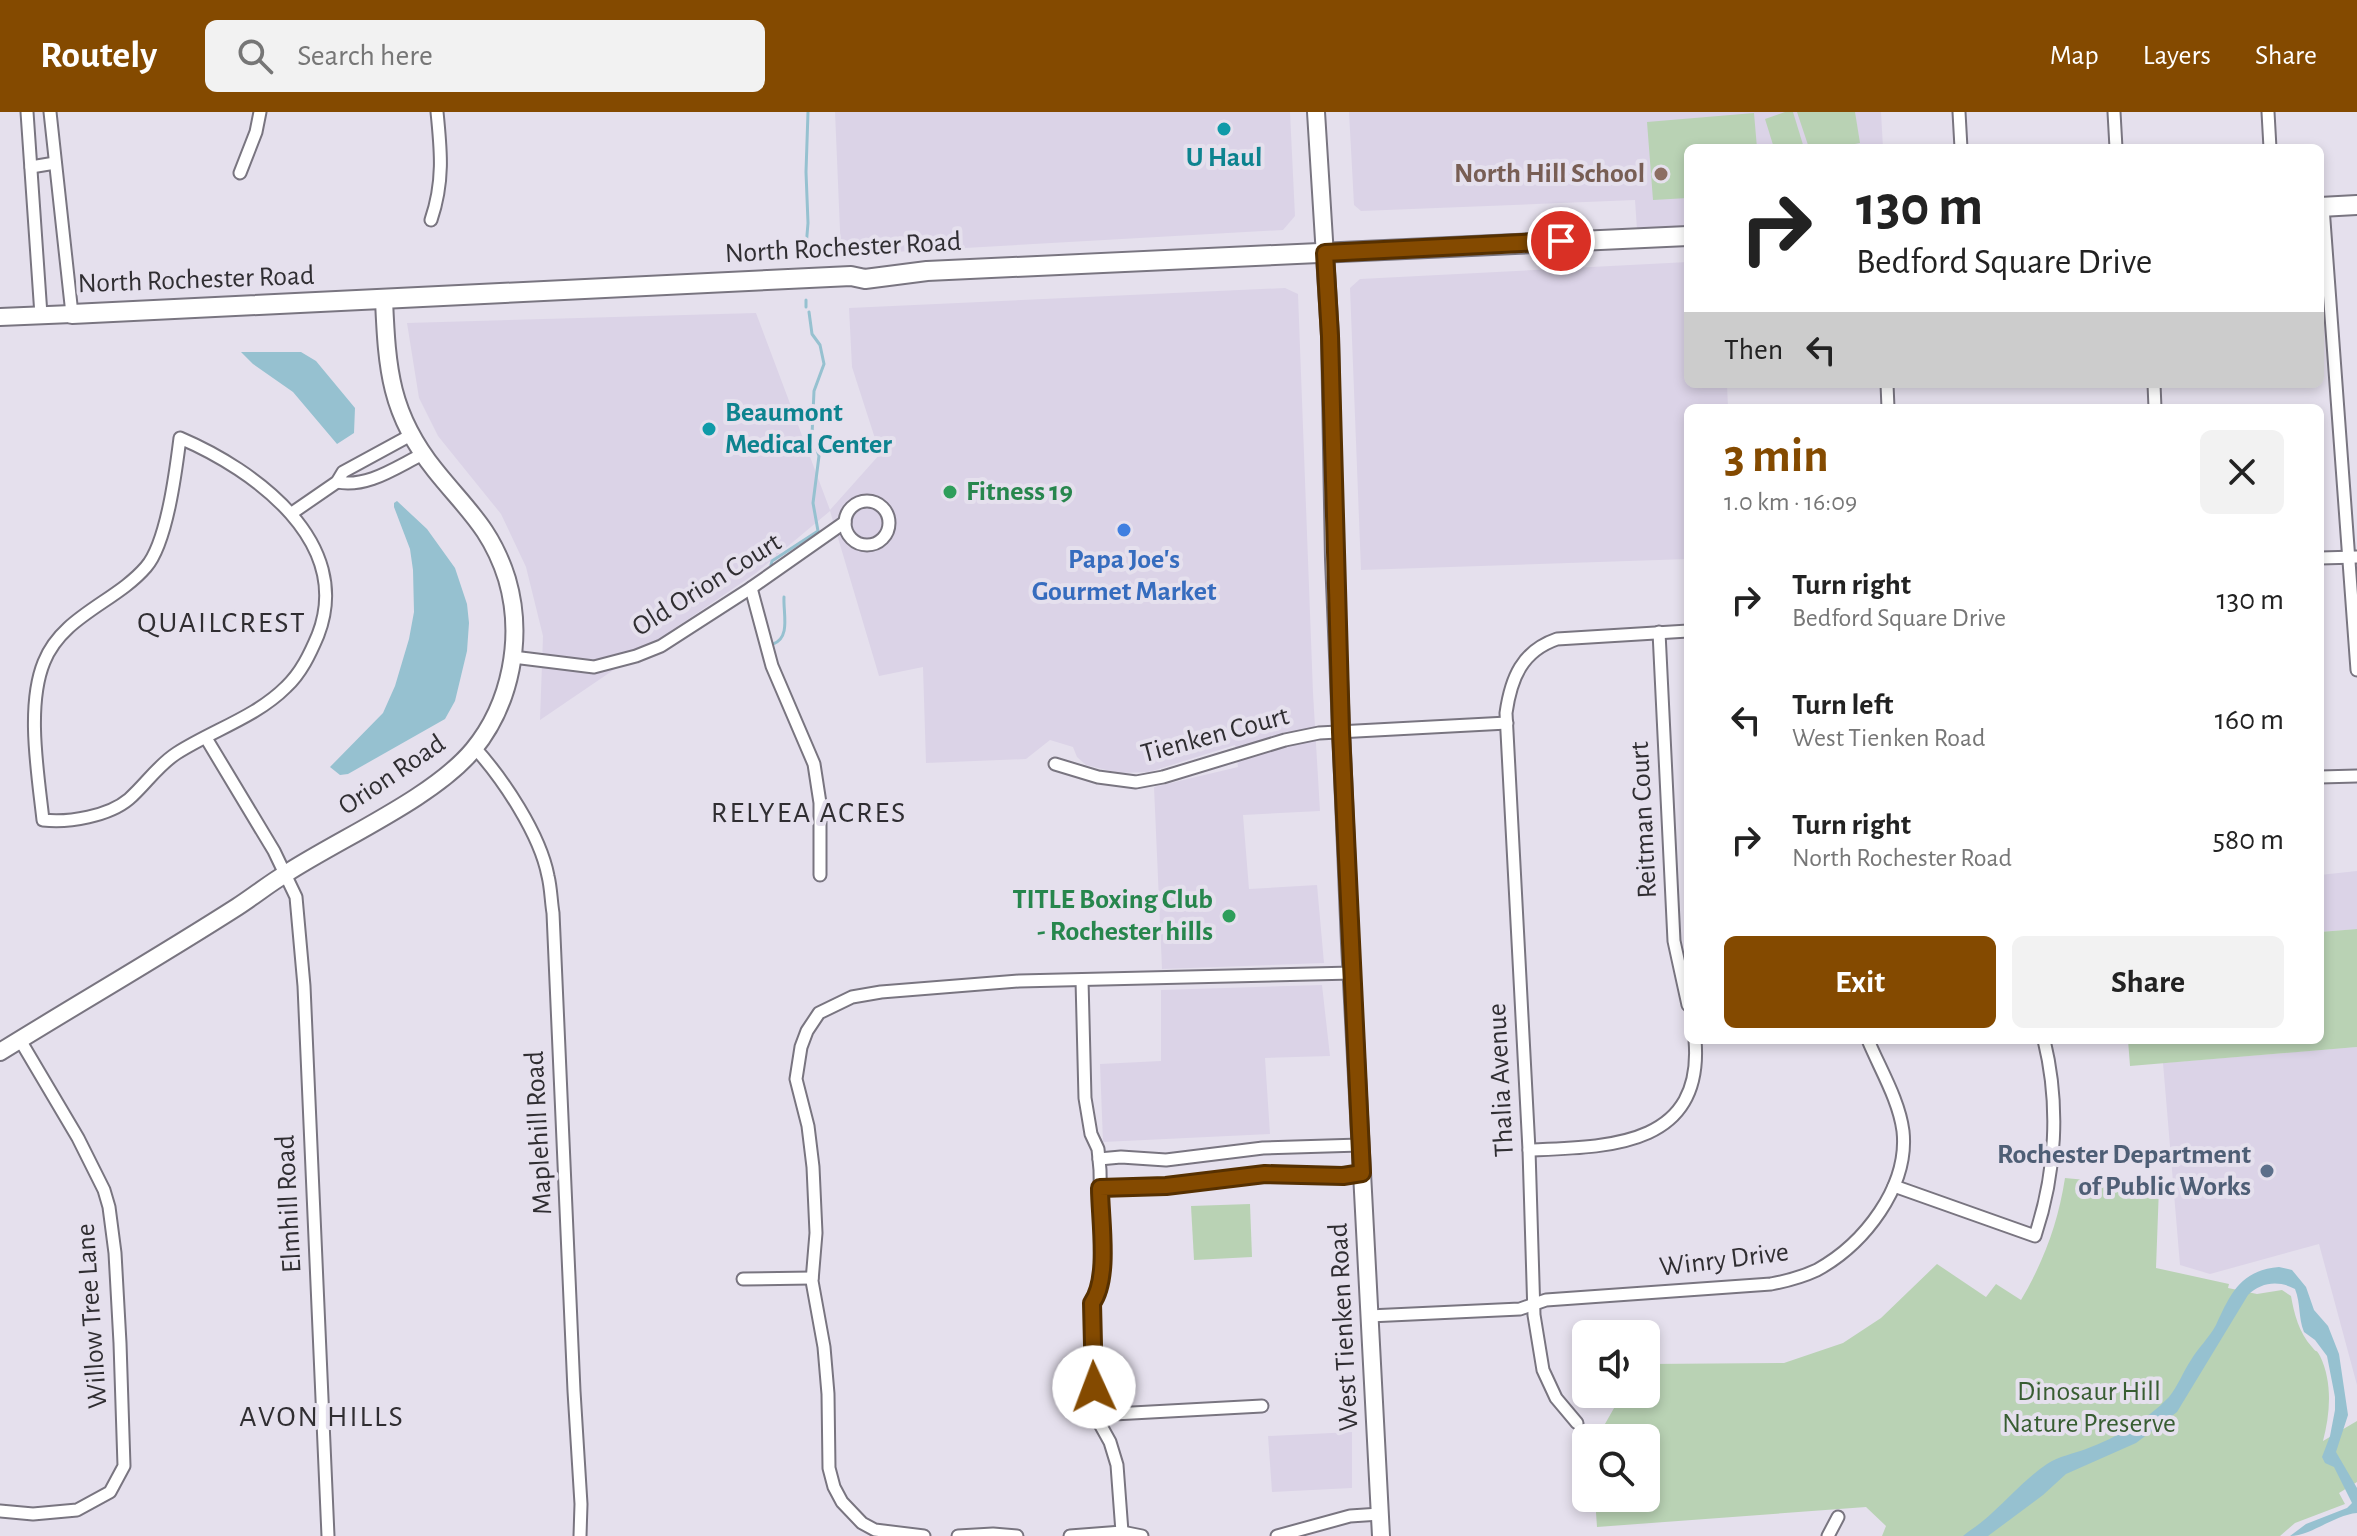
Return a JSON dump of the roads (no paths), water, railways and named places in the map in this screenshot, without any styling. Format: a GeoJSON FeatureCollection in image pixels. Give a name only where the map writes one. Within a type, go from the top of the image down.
{"type":"FeatureCollection","features":[{"type":"Feature","properties":{"kind":"main road","name":"West Tienken Road"},"geometry":{"type":"LineString","coordinates":[[1316,112],[1330,336],[1341,732],[1381,1536]]}},
{"type":"Feature","properties":{"kind":"main road"},"geometry":{"type":"LineString","coordinates":[[2324,207],[2357,205]]}},
{"type":"Feature","properties":{"kind":"main road","name":"North Rochester Road"},"geometry":{"type":"LineString","coordinates":[[0,317],[851,276],[865,279],[927,271],[1684,236]]}},
{"type":"Feature","properties":{"kind":"main road","name":"Orion Road"},"geometry":{"type":"LineString","coordinates":[[0,1052],[239,906],[286,873],[414,797],[448,774],[475,748],[490,727],[513,657],[516,639],[514,610],[499,556],[475,515],[423,454],[401,415],[390,383],[384,300]]}},
{"type":"Feature","properties":{"kind":"street"},"geometry":{"type":"LineString","coordinates":[[27,112],[41,315]]}},
{"type":"Feature","properties":{"kind":"street"},"geometry":{"type":"LineString","coordinates":[[50,112],[72,314]]}},
{"type":"Feature","properties":{"kind":"street"},"geometry":{"type":"LineString","coordinates":[[240,173],[256,132],[260,112]]}},
{"type":"Feature","properties":{"kind":"street"},"geometry":{"type":"LineString","coordinates":[[431,220],[440,194],[437,112]]}},
{"type":"Feature","properties":{"kind":"street"},"geometry":{"type":"LineString","coordinates":[[1959,112],[1961,144]]}},
{"type":"Feature","properties":{"kind":"street"},"geometry":{"type":"LineString","coordinates":[[2114,112],[2116,144]]}},
{"type":"Feature","properties":{"kind":"street"},"geometry":{"type":"LineString","coordinates":[[2268,112],[2270,144]]}},
{"type":"Feature","properties":{"kind":"street"},"geometry":{"type":"LineString","coordinates":[[31,167],[55,163]]}},
{"type":"Feature","properties":{"kind":"street"},"geometry":{"type":"LineString","coordinates":[[2324,230],[2353,557],[2357,670]]}},
{"type":"Feature","properties":{"kind":"street"},"geometry":{"type":"LineString","coordinates":[[292,513],[337,482],[343,472],[411,435]]}},
{"type":"Feature","properties":{"kind":"street"},"geometry":{"type":"LineString","coordinates":[[180,438],[227,461],[292,513],[310,536],[321,563],[325,603],[320,631],[300,671],[287,686],[206,738],[168,760],[119,807],[65,821],[43,820],[36,711],[45,658],[62,635],[131,581],[151,560],[164,523],[180,438]]}},
{"type":"Feature","properties":{"kind":"street"},"geometry":{"type":"LineString","coordinates":[[337,482],[349,484],[372,480],[423,454]]}},
{"type":"Feature","properties":{"kind":"street"},"geometry":{"type":"LineString","coordinates":[[826,536],[851,537],[864,545],[879,542],[888,531],[887,511],[877,502],[863,501],[850,508],[845,522],[851,537]]}},
{"type":"Feature","properties":{"kind":"street","name":"Old Orion Court"},"geometry":{"type":"LineString","coordinates":[[513,657],[579,667],[612,665],[661,646],[845,522]]}},
{"type":"Feature","properties":{"kind":"street"},"geometry":{"type":"LineString","coordinates":[[2324,558],[2353,557]]}},
{"type":"Feature","properties":{"kind":"street"},"geometry":{"type":"LineString","coordinates":[[751,588],[772,666],[814,764],[822,836],[820,875]]}},
{"type":"Feature","properties":{"kind":"street","name":"Thalia Avenue"},"geometry":{"type":"LineString","coordinates":[[1577,1423],[1556,1398],[1543,1370],[1533,1305],[1508,697],[1521,663],[1542,644],[1584,636],[1684,631]]}},
{"type":"Feature","properties":{"kind":"street","name":"Reitman Court"},"geometry":{"type":"LineString","coordinates":[[1659,632],[1674,941],[1684,987]]}},
{"type":"Feature","properties":{"kind":"street","name":"Tienken Court"},"geometry":{"type":"LineString","coordinates":[[1055,764],[1098,777],[1142,781],[1285,740],[1341,732],[1507,723]]}},
{"type":"Feature","properties":{"kind":"street","name":"Elmhill Road"},"geometry":{"type":"LineString","coordinates":[[206,738],[286,873],[296,897],[304,986],[328,1536]]}},
{"type":"Feature","properties":{"kind":"street","name":"Maplehill Road"},"geometry":{"type":"LineString","coordinates":[[475,748],[505,785],[527,824],[548,873],[553,913],[580,1536]]}},
{"type":"Feature","properties":{"kind":"street"},"geometry":{"type":"LineString","coordinates":[[2324,777],[2357,776]]}},
{"type":"Feature","properties":{"kind":"street"},"geometry":{"type":"LineString","coordinates":[[924,1536],[875,1530],[862,1523],[842,1502],[834,1487],[828,1456],[824,1347],[813,1300],[816,1233],[813,1167],[808,1126],[796,1079],[801,1047],[819,1013],[852,997],[881,992],[1019,981],[1352,973]]}},
{"type":"Feature","properties":{"kind":"street"},"geometry":{"type":"LineString","coordinates":[[1082,980],[1085,1098],[1091,1134],[1098,1149],[1100,1188],[1102,1279],[1098,1295],[1092,1303],[1095,1415],[1110,1442],[1117,1465],[1122,1532]]}},
{"type":"Feature","properties":{"kind":"street","name":"Willow Tree Lane"},"geometry":{"type":"LineString","coordinates":[[0,1511],[33,1514],[77,1510],[110,1492],[124,1466],[120,1343],[109,1207],[104,1190],[78,1138],[20,1040]]}},
{"type":"Feature","properties":{"kind":"street"},"geometry":{"type":"LineString","coordinates":[[1529,1150],[1602,1147],[1654,1132],[1674,1114],[1686,1096],[1694,1077],[1695,1044]]}},
{"type":"Feature","properties":{"kind":"street","name":"Winry Drive"},"geometry":{"type":"LineString","coordinates":[[1369,1316],[1521,1309],[1546,1300],[1771,1284],[1799,1278],[1819,1269],[1864,1231],[1894,1186],[1902,1158],[1903,1133],[1892,1094],[1870,1044]]}},
{"type":"Feature","properties":{"kind":"street"},"geometry":{"type":"LineString","coordinates":[[1894,1186],[2035,1236],[2048,1193],[2053,1154],[2054,1127],[2044,1044]]}},
{"type":"Feature","properties":{"kind":"street"},"geometry":{"type":"LineString","coordinates":[[1099,1159],[1166,1160],[1263,1148],[1360,1145]]}},
{"type":"Feature","properties":{"kind":"street"},"geometry":{"type":"LineString","coordinates":[[1100,1188],[1166,1186],[1265,1174],[1343,1176],[1362,1173]]}},
{"type":"Feature","properties":{"kind":"street"},"geometry":{"type":"LineString","coordinates":[[743,1279],[812,1278]]}},
{"type":"Feature","properties":{"kind":"street"},"geometry":{"type":"LineString","coordinates":[[1095,1415],[1262,1406]]}},
{"type":"Feature","properties":{"kind":"street"},"geometry":{"type":"LineString","coordinates":[[1277,1536],[1350,1516],[1380,1514]]}},
{"type":"Feature","properties":{"kind":"street"},"geometry":{"type":"LineString","coordinates":[[1828,1536],[1838,1517]]}},
{"type":"Feature","properties":{"kind":"street"},"geometry":{"type":"LineString","coordinates":[[1070,1536],[1122,1532],[1142,1536]]}},
{"type":"Feature","properties":{"kind":"street"},"geometry":{"type":"LineString","coordinates":[[958,1536],[1017,1536]]}},
{"type":"Feature","properties":{"kind":"water"},"geometry":{"type":"Polygon","coordinates":[[[241,352],[301,352],[316,361],[355,408],[354,433],[337,444],[293,392],[241,352]]]}},
{"type":"Feature","properties":{"kind":"water"},"geometry":{"type":"Polygon","coordinates":[[[397,501],[427,529],[455,568],[467,604],[467,651],[455,701],[445,719],[348,774],[340,775],[330,767],[383,713],[409,639],[414,612],[413,570],[410,549],[394,507],[397,501]]]}},
{"type":"Feature","properties":{"kind":"water"},"geometry":{"type":"Polygon","coordinates":[[[2279,1267],[2292,1270],[2306,1287],[2314,1310],[2328,1326],[2339,1354],[2348,1415],[2336,1452],[2357,1488],[2357,1513],[2290,1536],[2306,1524],[2347,1508],[2352,1503],[2334,1467],[2325,1463],[2322,1457],[2335,1410],[2327,1356],[2315,1340],[2304,1332],[2295,1289],[2283,1284],[2270,1284],[2248,1295],[2177,1412],[2136,1443],[2066,1474],[1988,1536],[1963,1536],[2047,1464],[2120,1434],[2160,1405],[2172,1393],[2238,1286],[2255,1273],[2279,1267]]]}},
{"type":"Feature","properties":{"kind":"waterway"},"geometry":{"type":"LineString","coordinates":[[806,247],[808,112]]}},
{"type":"Feature","properties":{"kind":"waterway"},"geometry":{"type":"LineString","coordinates":[[806,300],[806,307]]}},
{"type":"Feature","properties":{"kind":"waterway"},"geometry":{"type":"LineString","coordinates":[[771,565],[772,561],[818,531],[813,503],[819,456],[812,435],[814,391],[824,364],[820,345],[812,334],[809,312]]}},
{"type":"Feature","properties":{"kind":"waterway"},"geometry":{"type":"LineString","coordinates":[[773,644],[779,641],[784,631],[784,597]]}},
{"type":"Feature","properties":{"kind":"place","name":"U Haul"},"geometry":{"type":"Point","coordinates":[1224,129]}},
{"type":"Feature","properties":{"kind":"place","name":"North Hill School"},"geometry":{"type":"Point","coordinates":[1661,174]}},
{"type":"Feature","properties":{"kind":"place","name":"Beaumont Medical Center"},"geometry":{"type":"Point","coordinates":[709,429]}},
{"type":"Feature","properties":{"kind":"place","name":"Fitness 19"},"geometry":{"type":"Point","coordinates":[950,492]}},
{"type":"Feature","properties":{"kind":"place","name":"Papa Joe's Gourmet Market"},"geometry":{"type":"Point","coordinates":[1124,530]}},
{"type":"Feature","properties":{"kind":"place","name":"TITLE Boxing Club - Rochester hills"},"geometry":{"type":"Point","coordinates":[1229,916]}},
{"type":"Feature","properties":{"kind":"place","name":"Rochester Department of Public Works"},"geometry":{"type":"Point","coordinates":[2267,1171]}},
{"type":"Feature","properties":{"kind":"district","name":"QUAILCREST"},"geometry":{"type":"Point","coordinates":[222,623]}},
{"type":"Feature","properties":{"kind":"district","name":"RELYEA ACRES"},"geometry":{"type":"Point","coordinates":[809,813]}},
{"type":"Feature","properties":{"kind":"district","name":"AVON HILLS"},"geometry":{"type":"Point","coordinates":[322,1417]}},
{"type":"Feature","properties":{"kind":"park label","name":"Dinosaur Hill Nature Preserve"},"geometry":{"type":"Point","coordinates":[2089,1408]}}]}
